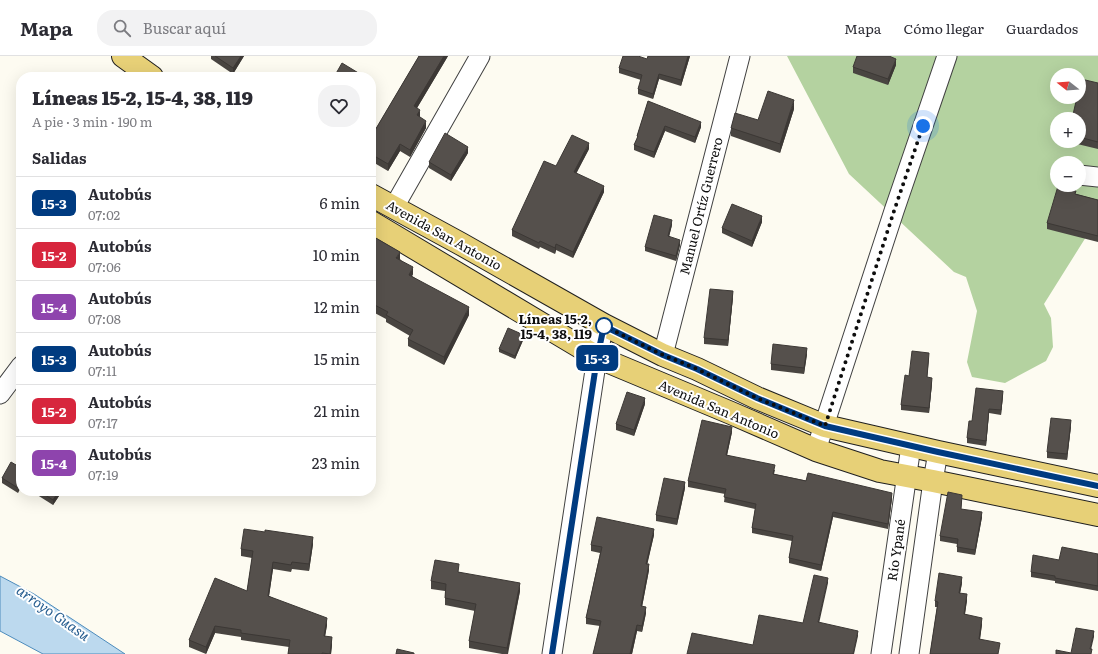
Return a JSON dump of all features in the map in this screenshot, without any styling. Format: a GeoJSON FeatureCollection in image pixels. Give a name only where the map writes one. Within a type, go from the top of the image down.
{"type":"FeatureCollection","features":[{"type":"Feature","properties":{"kind":"main road"},"geometry":{"type":"LineString","coordinates":[[123,56],[145,72]]}},
{"type":"Feature","properties":{"kind":"main road","name":"Avenida San Antonio"},"geometry":{"type":"LineString","coordinates":[[376,198],[604,326],[757,398],[825,426],[1098,486]]}},
{"type":"Feature","properties":{"kind":"main road","name":"Avenida San Antonio"},"geometry":{"type":"LineString","coordinates":[[376,225],[597,358],[816,450],[880,471],[1098,515]]}},
{"type":"Feature","properties":{"kind":"street"},"geometry":{"type":"LineString","coordinates":[[394,207],[480,56]]}},
{"type":"Feature","properties":{"kind":"street","name":"Manuel Ortíz Guerrero"},"geometry":{"type":"LineString","coordinates":[[663,355],[740,56]]}},
{"type":"Feature","properties":{"kind":"street"},"geometry":{"type":"LineString","coordinates":[[816,450],[894,211],[947,56]]}},
{"type":"Feature","properties":{"kind":"street"},"geometry":{"type":"LineString","coordinates":[[1086,176],[1098,177]]}},
{"type":"Feature","properties":{"kind":"street"},"geometry":{"type":"LineString","coordinates":[[552,654],[597,358],[604,326]]}},
{"type":"Feature","properties":{"kind":"street"},"geometry":{"type":"LineString","coordinates":[[0,394],[16,373]]}},
{"type":"Feature","properties":{"kind":"street","name":"Río Ypané"},"geometry":{"type":"LineString","coordinates":[[881,654],[911,446]]}},
{"type":"Feature","properties":{"kind":"street","name":"Río Ypané"},"geometry":{"type":"LineString","coordinates":[[909,654],[938,452]]}},
{"type":"Feature","properties":{"kind":"green space"},"geometry":{"type":"Polygon","coordinates":[[[787,56],[1098,56],[1098,206],[1091,229],[1044,304],[1051,318],[1053,347],[1046,361],[1005,383],[972,377],[967,362],[977,311],[966,277],[954,272],[849,174],[787,56]]]}},
{"type":"Feature","properties":{"kind":"water","name":"arroyo Guasu"},"geometry":{"type":"Polygon","coordinates":[[[0,576],[34,594],[125,654],[43,654],[0,631],[0,576]]]}},
{"type":"Feature","properties":{"kind":"building"},"geometry":{"type":"Polygon","coordinates":[[[215,56],[241,56],[233,68],[215,56]]]}},
{"type":"Feature","properties":{"kind":"building"},"geometry":{"type":"Polygon","coordinates":[[[419,56],[444,56],[414,106],[420,110],[417,115],[426,121],[410,150],[400,144],[388,164],[376,157],[376,129],[419,56]]]}},
{"type":"Feature","properties":{"kind":"building"},"geometry":{"type":"Polygon","coordinates":[[[623,56],[638,56],[647,59],[648,56],[688,56],[681,80],[659,74],[653,94],[638,89],[642,75],[619,68],[623,56]]]}},
{"type":"Feature","properties":{"kind":"building"},"geometry":{"type":"Polygon","coordinates":[[[857,56],[889,56],[896,59],[888,79],[853,67],[857,56]]]}},
{"type":"Feature","properties":{"kind":"building"},"geometry":{"type":"Polygon","coordinates":[[[342,63],[357,72],[337,72],[342,63]]]}},
{"type":"Feature","properties":{"kind":"building"},"geometry":{"type":"Polygon","coordinates":[[[1086,80],[1098,83],[1098,142],[1086,139],[1086,112],[1074,112],[1075,104],[1086,104],[1086,80]]]}},
{"type":"Feature","properties":{"kind":"building"},"geometry":{"type":"Polygon","coordinates":[[[768,91],[794,100],[780,144],[731,128],[735,113],[758,120],[768,91]]]}},
{"type":"Feature","properties":{"kind":"building"},"geometry":{"type":"Polygon","coordinates":[[[648,101],[701,122],[695,137],[665,126],[654,152],[634,145],[648,101]]]}},
{"type":"Feature","properties":{"kind":"building"},"geometry":{"type":"Polygon","coordinates":[[[445,133],[468,147],[451,175],[429,162],[445,133]]]}},
{"type":"Feature","properties":{"kind":"building"},"geometry":{"type":"Polygon","coordinates":[[[572,135],[589,143],[574,172],[604,186],[573,252],[556,244],[555,248],[540,241],[539,243],[512,230],[544,161],[556,166],[572,135]]]}},
{"type":"Feature","properties":{"kind":"building"},"geometry":{"type":"Polygon","coordinates":[[[1056,192],[1076,192],[1075,194],[1098,200],[1098,236],[1047,223],[1056,192]]]}},
{"type":"Feature","properties":{"kind":"building"},"geometry":{"type":"Polygon","coordinates":[[[732,204],[762,216],[752,241],[722,228],[732,204]]]}},
{"type":"Feature","properties":{"kind":"building"},"geometry":{"type":"Polygon","coordinates":[[[654,215],[672,220],[668,236],[680,240],[676,256],[645,247],[654,215]]]}},
{"type":"Feature","properties":{"kind":"building"},"geometry":{"type":"Polygon","coordinates":[[[376,238],[400,252],[396,258],[413,267],[409,275],[469,307],[444,357],[408,339],[413,330],[386,315],[388,312],[376,306],[376,238]]]}},
{"type":"Feature","properties":{"kind":"building"},"geometry":{"type":"Polygon","coordinates":[[[710,289],[733,291],[728,340],[704,338],[710,289]]]}},
{"type":"Feature","properties":{"kind":"building"},"geometry":{"type":"Polygon","coordinates":[[[508,328],[524,335],[515,356],[499,349],[508,328]]]}},
{"type":"Feature","properties":{"kind":"building"},"geometry":{"type":"Polygon","coordinates":[[[773,344],[807,348],[804,368],[771,364],[773,344]]]}},
{"type":"Feature","properties":{"kind":"building"},"geometry":{"type":"Polygon","coordinates":[[[912,351],[929,353],[927,377],[932,378],[929,408],[901,405],[905,375],[909,376],[912,351]]]}},
{"type":"Feature","properties":{"kind":"building"},"geometry":{"type":"Polygon","coordinates":[[[976,388],[1003,391],[1001,410],[989,409],[986,441],[967,438],[969,421],[972,421],[976,388]]]}},
{"type":"Feature","properties":{"kind":"building"},"geometry":{"type":"Polygon","coordinates":[[[627,392],[645,398],[634,430],[616,424],[627,392]]]}},
{"type":"Feature","properties":{"kind":"building"},"geometry":{"type":"Polygon","coordinates":[[[1051,418],[1071,420],[1067,454],[1047,452],[1051,418]]]}},
{"type":"Feature","properties":{"kind":"building"},"geometry":{"type":"Polygon","coordinates":[[[702,420],[732,427],[726,455],[775,465],[773,474],[806,481],[808,473],[892,493],[888,524],[833,512],[821,565],[789,558],[793,536],[752,528],[756,504],[724,497],[726,489],[688,481],[702,420]]]}},
{"type":"Feature","properties":{"kind":"building"},"geometry":{"type":"Polygon","coordinates":[[[11,462],[16,465],[16,487],[2,478],[11,462]]]}},
{"type":"Feature","properties":{"kind":"building"},"geometry":{"type":"Polygon","coordinates":[[[664,478],[685,482],[677,519],[656,515],[664,478]]]}},
{"type":"Feature","properties":{"kind":"building"},"geometry":{"type":"Polygon","coordinates":[[[948,492],[962,495],[961,509],[982,512],[975,550],[957,547],[958,539],[940,536],[948,492]]]}},
{"type":"Feature","properties":{"kind":"building"},"geometry":{"type":"Polygon","coordinates":[[[47,496],[56,496],[53,500],[47,496]]]}},
{"type":"Feature","properties":{"kind":"building"},"geometry":{"type":"Polygon","coordinates":[[[597,517],[654,529],[646,564],[649,564],[641,606],[646,607],[642,626],[637,625],[630,654],[593,654],[601,621],[586,618],[602,547],[591,545],[597,517]]]}},
{"type":"Feature","properties":{"kind":"building"},"geometry":{"type":"Polygon","coordinates":[[[244,529],[265,532],[265,530],[313,537],[309,564],[292,562],[291,565],[273,562],[268,596],[327,618],[324,636],[332,637],[330,654],[288,654],[290,640],[241,633],[241,630],[215,626],[206,647],[189,640],[215,578],[247,591],[253,551],[241,549],[244,529]]]}},
{"type":"Feature","properties":{"kind":"building"},"geometry":{"type":"Polygon","coordinates":[[[1062,547],[1098,554],[1098,586],[1031,572],[1033,555],[1059,560],[1062,547]]]}},
{"type":"Feature","properties":{"kind":"building"},"geometry":{"type":"Polygon","coordinates":[[[435,560],[459,564],[458,572],[520,583],[507,648],[469,641],[476,604],[445,598],[446,584],[431,581],[435,560]]]}},
{"type":"Feature","properties":{"kind":"building"},"geometry":{"type":"Polygon","coordinates":[[[939,573],[962,577],[959,593],[967,594],[964,614],[982,618],[979,639],[1000,643],[998,654],[930,654],[938,602],[935,601],[939,573]]]}},
{"type":"Feature","properties":{"kind":"building"},"geometry":{"type":"Polygon","coordinates":[[[814,575],[828,578],[818,622],[858,631],[853,654],[687,654],[692,633],[753,645],[759,615],[803,623],[814,575]]]}},
{"type":"Feature","properties":{"kind":"building"},"geometry":{"type":"Polygon","coordinates":[[[1076,628],[1094,631],[1090,649],[1092,649],[1091,654],[1056,654],[1056,650],[1071,653],[1076,628]]]}},
{"type":"Feature","properties":{"kind":"building"},"geometry":{"type":"Polygon","coordinates":[[[397,649],[414,653],[414,654],[396,654],[397,649]]]}},
{"type":"Feature","properties":{"kind":"bus line","name":"15-3"},"geometry":{"type":"LineString","coordinates":[[552,654],[597,358],[604,326],[757,398],[825,426],[1098,486]]}},
{"type":"Feature","properties":{"kind":"place","name":"Líneas 15-2, 15-4, 38, 119"},"geometry":{"type":"Point","coordinates":[604,326]}},
{"type":"Feature","properties":{"kind":"route"},"geometry":{"type":"LineString","coordinates":[[604,326],[757,398],[825,426],[923,126]]}}]}
